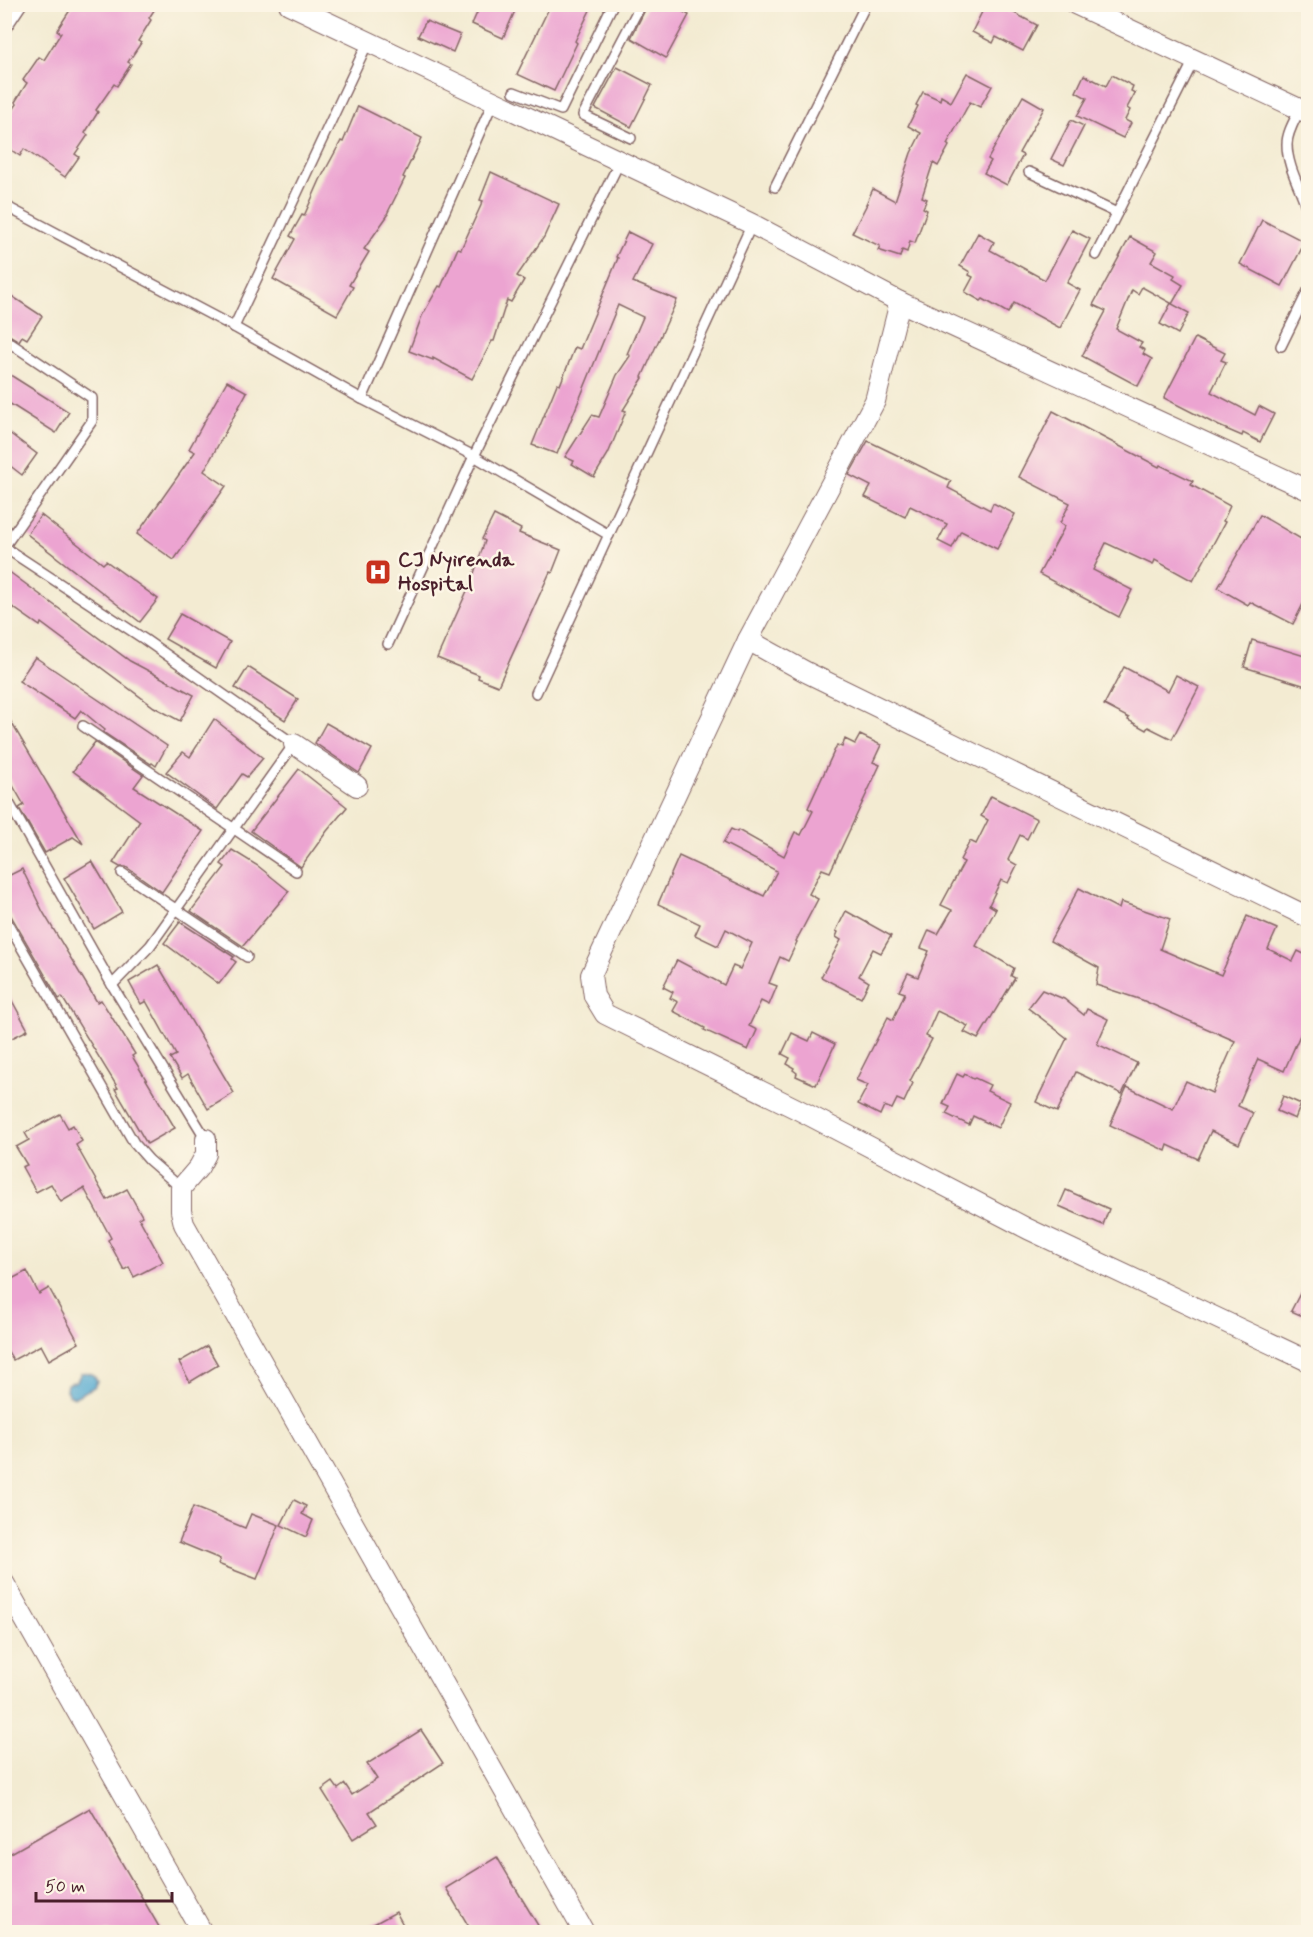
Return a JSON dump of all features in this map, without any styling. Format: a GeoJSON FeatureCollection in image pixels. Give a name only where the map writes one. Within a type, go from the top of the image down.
{"type":"FeatureCollection","features":[{"type":"Feature","properties":{"kind":"street"},"geometry":{"type":"LineString","coordinates":[[289,4],[752,224],[900,302],[1308,490]]}},
{"type":"Feature","properties":{"kind":"street"},"geometry":{"type":"LineString","coordinates":[[1075,4],[1304,111]]}},
{"type":"Feature","properties":{"kind":"street"},"geometry":{"type":"LineString","coordinates":[[900,302],[875,401],[748,640],[591,975],[594,996],[605,1014],[799,1110],[1028,1229],[1308,1361]]}},
{"type":"Feature","properties":{"kind":"street"},"geometry":{"type":"LineString","coordinates":[[748,640],[806,672],[1308,917]]}},
{"type":"Feature","properties":{"kind":"street"},"geometry":{"type":"LineString","coordinates":[[294,744],[357,786]]}},
{"type":"Feature","properties":{"kind":"street"},"geometry":{"type":"LineString","coordinates":[[206,1139],[206,1154],[199,1167],[181,1188],[181,1211],[184,1224],[584,1932]]}},
{"type":"Feature","properties":{"kind":"street"},"geometry":{"type":"LineString","coordinates":[[4,1583],[202,1932]]}},
{"type":"Feature","properties":{"kind":"lane"},"geometry":{"type":"LineString","coordinates":[[4,31],[22,4]]}},
{"type":"Feature","properties":{"kind":"lane"},"geometry":{"type":"LineString","coordinates":[[514,92],[561,110],[613,4]]}},
{"type":"Feature","properties":{"kind":"lane"},"geometry":{"type":"LineString","coordinates":[[631,138],[584,115],[641,4]]}},
{"type":"Feature","properties":{"kind":"lane"},"geometry":{"type":"LineString","coordinates":[[775,187],[866,4]]}},
{"type":"Feature","properties":{"kind":"lane"},"geometry":{"type":"LineString","coordinates":[[234,327],[368,42]]}},
{"type":"Feature","properties":{"kind":"lane"},"geometry":{"type":"LineString","coordinates":[[1096,255],[1194,60]]}},
{"type":"Feature","properties":{"kind":"lane"},"geometry":{"type":"LineString","coordinates":[[362,399],[493,102]]}},
{"type":"Feature","properties":{"kind":"lane"},"geometry":{"type":"LineString","coordinates":[[1304,111],[1292,124],[1286,142],[1289,160],[1308,212]]}},
{"type":"Feature","properties":{"kind":"lane"},"geometry":{"type":"LineString","coordinates":[[388,644],[474,456],[620,161]]}},
{"type":"Feature","properties":{"kind":"lane"},"geometry":{"type":"LineString","coordinates":[[1029,172],[1117,213]]}},
{"type":"Feature","properties":{"kind":"lane"},"geometry":{"type":"LineString","coordinates":[[4,218],[8,206],[234,327],[362,399],[474,456],[609,535]]}},
{"type":"Feature","properties":{"kind":"lane"},"geometry":{"type":"LineString","coordinates":[[536,693],[752,224]]}},
{"type":"Feature","properties":{"kind":"lane"},"geometry":{"type":"LineString","coordinates":[[1281,346],[1308,291]]}},
{"type":"Feature","properties":{"kind":"lane"},"geometry":{"type":"LineString","coordinates":[[4,339],[92,399],[92,421],[4,547],[144,639],[294,744],[178,910],[141,958],[112,985]]}},
{"type":"Feature","properties":{"kind":"lane"},"geometry":{"type":"LineString","coordinates":[[83,726],[296,871]]}},
{"type":"Feature","properties":{"kind":"lane"},"geometry":{"type":"LineString","coordinates":[[4,794],[112,985],[206,1139]]}},
{"type":"Feature","properties":{"kind":"lane"},"geometry":{"type":"LineString","coordinates":[[122,873],[247,957]]}},
{"type":"Feature","properties":{"kind":"lane"},"geometry":{"type":"LineString","coordinates":[[4,917],[134,1143],[149,1160],[181,1188]]}},
{"type":"Feature","properties":{"kind":"water"},"geometry":{"type":"Polygon","coordinates":[[[81,1373],[89,1373],[94,1377],[97,1381],[94,1387],[75,1397],[69,1395],[66,1390],[67,1384],[77,1381],[81,1373]]]}},
{"type":"Feature","properties":{"kind":"building"},"geometry":{"type":"Polygon","coordinates":[[[74,4],[158,4],[138,41],[141,43],[128,62],[131,64],[117,86],[114,84],[96,110],[98,112],[85,133],[88,135],[75,154],[79,157],[65,177],[24,149],[20,156],[4,145],[4,123],[27,83],[23,80],[39,57],[44,60],[61,33],[57,30],[74,4]]]}},
{"type":"Feature","properties":{"kind":"building"},"geometry":{"type":"Polygon","coordinates":[[[481,4],[518,4],[503,38],[472,24],[481,4]]]}},
{"type":"Feature","properties":{"kind":"building"},"geometry":{"type":"Polygon","coordinates":[[[551,4],[593,4],[554,91],[517,74],[551,4]]]}},
{"type":"Feature","properties":{"kind":"building"},"geometry":{"type":"Polygon","coordinates":[[[648,4],[669,4],[689,15],[666,58],[631,38],[648,4]]]}},
{"type":"Feature","properties":{"kind":"building"},"geometry":{"type":"Polygon","coordinates":[[[986,4],[997,4],[1037,25],[1023,51],[996,37],[993,43],[972,32],[986,4]]]}},
{"type":"Feature","properties":{"kind":"building"},"geometry":{"type":"Polygon","coordinates":[[[426,21],[460,35],[453,52],[418,36],[426,21]]]}},
{"type":"Feature","properties":{"kind":"building"},"geometry":{"type":"Polygon","coordinates":[[[617,67],[652,85],[631,127],[595,108],[617,67]]]}},
{"type":"Feature","properties":{"kind":"building"},"geometry":{"type":"Polygon","coordinates":[[[967,73],[992,86],[980,107],[970,102],[938,166],[933,163],[922,197],[927,199],[923,208],[927,210],[915,243],[910,241],[907,252],[902,250],[900,257],[878,250],[880,246],[852,233],[873,189],[895,201],[911,153],[921,133],[908,126],[923,92],[940,100],[941,96],[951,102],[967,73]]]}},
{"type":"Feature","properties":{"kind":"building"},"geometry":{"type":"Polygon","coordinates":[[[1084,75],[1106,86],[1112,75],[1133,86],[1131,91],[1135,93],[1127,108],[1130,110],[1125,120],[1131,123],[1123,138],[1077,116],[1087,98],[1076,92],[1084,75]]]}},
{"type":"Feature","properties":{"kind":"building"},"geometry":{"type":"Polygon","coordinates":[[[1023,96],[1044,108],[1019,153],[1023,155],[1007,185],[984,173],[991,161],[988,159],[1023,96]]]}},
{"type":"Feature","properties":{"kind":"building"},"geometry":{"type":"Polygon","coordinates":[[[358,106],[422,138],[388,215],[364,249],[369,252],[349,285],[353,287],[337,315],[273,279],[295,239],[290,236],[302,215],[304,216],[320,180],[341,141],[343,142],[358,106]]]}},
{"type":"Feature","properties":{"kind":"building"},"geometry":{"type":"Polygon","coordinates":[[[1071,120],[1084,126],[1064,165],[1051,159],[1071,120]]]}},
{"type":"Feature","properties":{"kind":"building"},"geometry":{"type":"Polygon","coordinates":[[[491,172],[559,204],[544,237],[517,276],[524,280],[511,302],[507,300],[494,341],[472,379],[433,358],[433,360],[409,351],[422,316],[439,286],[441,287],[458,248],[461,249],[483,201],[480,200],[491,172]]]}},
{"type":"Feature","properties":{"kind":"building"},"geometry":{"type":"Polygon","coordinates":[[[1262,220],[1305,242],[1282,286],[1240,264],[1262,220]]]}},
{"type":"Feature","properties":{"kind":"building"},"geometry":{"type":"Polygon","coordinates":[[[1072,230],[1090,239],[1067,283],[1080,290],[1060,328],[1014,303],[1008,313],[965,292],[973,277],[969,275],[970,272],[960,266],[978,233],[994,242],[990,250],[1045,280],[1072,230]]]}},
{"type":"Feature","properties":{"kind":"building"},"geometry":{"type":"Polygon","coordinates":[[[628,232],[652,244],[633,282],[677,300],[643,378],[623,410],[626,411],[608,454],[594,477],[572,464],[574,461],[565,457],[592,415],[599,417],[617,375],[630,356],[627,354],[643,317],[618,305],[557,454],[532,445],[575,347],[580,349],[628,232]]]}},
{"type":"Feature","properties":{"kind":"building"},"geometry":{"type":"Polygon","coordinates":[[[1130,237],[1157,252],[1151,262],[1175,275],[1173,279],[1183,285],[1172,304],[1189,313],[1178,334],[1160,324],[1171,303],[1142,287],[1138,294],[1132,290],[1116,329],[1142,343],[1139,347],[1145,350],[1143,354],[1152,359],[1138,386],[1082,356],[1106,311],[1093,305],[1130,237]]]}},
{"type":"Feature","properties":{"kind":"building"},"geometry":{"type":"Polygon","coordinates":[[[4,291],[42,316],[27,339],[22,336],[19,341],[4,332],[4,291]]]}},
{"type":"Feature","properties":{"kind":"building"},"geometry":{"type":"Polygon","coordinates":[[[1195,338],[1225,353],[1221,360],[1226,362],[1211,392],[1255,415],[1259,406],[1274,414],[1260,442],[1243,433],[1242,436],[1219,426],[1164,398],[1195,338]]]}},
{"type":"Feature","properties":{"kind":"building"},"geometry":{"type":"Polygon","coordinates":[[[4,371],[69,412],[56,433],[4,400],[4,371]]]}},
{"type":"Feature","properties":{"kind":"building"},"geometry":{"type":"Polygon","coordinates":[[[227,381],[247,392],[204,471],[226,486],[174,560],[137,534],[195,452],[189,449],[227,381]]]}},
{"type":"Feature","properties":{"kind":"building"},"geometry":{"type":"Polygon","coordinates":[[[1053,411],[1159,467],[1160,465],[1193,481],[1191,485],[1230,506],[1223,521],[1225,522],[1193,581],[1155,560],[1153,565],[1106,543],[1093,570],[1132,590],[1119,617],[1039,574],[1065,526],[1060,523],[1070,503],[1019,477],[1053,411]]]}},
{"type":"Feature","properties":{"kind":"building"},"geometry":{"type":"Polygon","coordinates":[[[4,429],[37,454],[22,475],[4,461],[4,429]]]}},
{"type":"Feature","properties":{"kind":"building"},"geometry":{"type":"Polygon","coordinates":[[[868,441],[951,481],[948,488],[990,510],[993,503],[1015,514],[997,549],[961,531],[952,548],[938,541],[947,524],[910,506],[905,517],[865,497],[871,486],[849,475],[868,441]]]}},
{"type":"Feature","properties":{"kind":"building"},"geometry":{"type":"Polygon","coordinates":[[[41,515],[103,564],[106,561],[158,599],[140,622],[27,534],[41,515]]]}},
{"type":"Feature","properties":{"kind":"building"},"geometry":{"type":"Polygon","coordinates":[[[494,515],[521,529],[519,533],[561,550],[498,686],[478,678],[479,675],[437,658],[471,582],[485,541],[482,539],[494,515]]]}},
{"type":"Feature","properties":{"kind":"building"},"geometry":{"type":"Polygon","coordinates":[[[1260,515],[1308,543],[1308,594],[1293,624],[1250,602],[1248,605],[1218,588],[1260,515]]]}},
{"type":"Feature","properties":{"kind":"building"},"geometry":{"type":"Polygon","coordinates":[[[4,568],[130,661],[194,695],[180,721],[154,707],[41,623],[40,626],[4,601],[4,568]]]}},
{"type":"Feature","properties":{"kind":"building"},"geometry":{"type":"Polygon","coordinates":[[[180,614],[230,642],[216,668],[165,639],[180,614]]]}},
{"type":"Feature","properties":{"kind":"building"},"geometry":{"type":"Polygon","coordinates":[[[1252,640],[1308,657],[1306,686],[1244,667],[1252,640]]]}},
{"type":"Feature","properties":{"kind":"building"},"geometry":{"type":"Polygon","coordinates":[[[35,657],[167,746],[156,766],[103,732],[105,730],[81,710],[75,718],[19,681],[35,657]]]}},
{"type":"Feature","properties":{"kind":"building"},"geometry":{"type":"Polygon","coordinates":[[[248,667],[298,699],[285,720],[235,688],[248,667]]]}},
{"type":"Feature","properties":{"kind":"building"},"geometry":{"type":"Polygon","coordinates":[[[1124,667],[1168,691],[1176,675],[1199,687],[1172,739],[1148,727],[1146,730],[1104,705],[1124,667]]]}},
{"type":"Feature","properties":{"kind":"building"},"geometry":{"type":"Polygon","coordinates":[[[4,710],[83,844],[73,837],[45,853],[19,808],[24,805],[4,770],[4,710]]]}},
{"type":"Feature","properties":{"kind":"building"},"geometry":{"type":"Polygon","coordinates":[[[214,719],[263,758],[247,777],[242,774],[217,809],[166,772],[183,752],[190,757],[214,719]]]}},
{"type":"Feature","properties":{"kind":"building"},"geometry":{"type":"Polygon","coordinates":[[[326,723],[372,749],[359,773],[315,743],[326,723]]]}},
{"type":"Feature","properties":{"kind":"building"},"geometry":{"type":"Polygon","coordinates":[[[860,735],[881,745],[873,762],[880,765],[830,872],[822,869],[809,894],[818,899],[788,961],[780,957],[769,983],[777,986],[769,1005],[761,1001],[749,1026],[757,1030],[748,1050],[704,1030],[705,1028],[673,1011],[678,1002],[670,998],[673,992],[663,987],[677,960],[724,985],[733,966],[740,969],[752,943],[726,929],[718,946],[695,935],[700,924],[658,904],[679,856],[764,896],[777,871],[723,843],[731,829],[737,832],[738,830],[784,856],[795,832],[801,835],[813,811],[808,808],[837,745],[842,747],[845,739],[855,744],[860,735]]]}},
{"type":"Feature","properties":{"kind":"building"},"geometry":{"type":"Polygon","coordinates":[[[95,742],[143,775],[134,787],[203,831],[162,892],[126,867],[113,863],[140,821],[73,771],[95,742]]]}},
{"type":"Feature","properties":{"kind":"building"},"geometry":{"type":"Polygon","coordinates":[[[299,769],[347,807],[301,867],[251,831],[299,769]]]}},
{"type":"Feature","properties":{"kind":"building"},"geometry":{"type":"Polygon","coordinates":[[[991,796],[1037,819],[1027,839],[1020,835],[1008,860],[1017,865],[1008,883],[1001,880],[989,905],[996,909],[976,946],[1014,968],[1011,976],[1015,978],[978,1039],[964,1032],[968,1026],[937,1011],[926,1036],[932,1039],[910,1081],[913,1083],[904,1102],[897,1099],[892,1109],[884,1106],[880,1115],[858,1104],[868,1085],[856,1080],[888,1017],[893,1020],[905,993],[899,991],[908,973],[918,977],[929,951],[921,948],[929,930],[938,934],[952,910],[941,905],[964,862],[960,860],[970,841],[976,844],[988,820],[981,816],[991,796]]]}},
{"type":"Feature","properties":{"kind":"building"},"geometry":{"type":"Polygon","coordinates":[[[232,850],[258,866],[289,891],[243,946],[191,911],[225,867],[221,864],[232,850]]]}},
{"type":"Feature","properties":{"kind":"building"},"geometry":{"type":"Polygon","coordinates":[[[92,861],[122,912],[94,929],[64,878],[92,861]]]}},
{"type":"Feature","properties":{"kind":"building"},"geometry":{"type":"Polygon","coordinates":[[[22,869],[43,912],[97,1002],[101,1000],[135,1054],[132,1056],[175,1128],[147,1144],[115,1089],[118,1088],[62,997],[59,999],[10,914],[4,909],[4,878],[22,869]]]}},
{"type":"Feature","properties":{"kind":"building"},"geometry":{"type":"Polygon","coordinates":[[[1079,888],[1119,909],[1121,902],[1170,919],[1160,949],[1221,975],[1247,916],[1277,929],[1268,949],[1293,961],[1298,951],[1308,956],[1308,1017],[1284,1071],[1258,1059],[1238,1106],[1253,1113],[1239,1144],[1211,1131],[1198,1159],[1168,1145],[1166,1151],[1110,1125],[1127,1087],[1173,1109],[1186,1081],[1212,1093],[1235,1041],[1142,1000],[1096,985],[1099,968],[1050,941],[1079,888]]]}},
{"type":"Feature","properties":{"kind":"building"},"geometry":{"type":"Polygon","coordinates":[[[846,911],[891,936],[881,953],[873,949],[859,976],[869,982],[861,998],[821,977],[841,940],[836,937],[838,932],[836,931],[846,911]]]}},
{"type":"Feature","properties":{"kind":"building"},"geometry":{"type":"Polygon","coordinates":[[[180,922],[234,957],[232,959],[236,962],[219,984],[164,943],[180,922]]]}},
{"type":"Feature","properties":{"kind":"building"},"geometry":{"type":"Polygon","coordinates":[[[158,965],[234,1093],[208,1109],[188,1074],[182,1078],[170,1058],[176,1055],[146,1001],[141,1004],[129,982],[158,965]]]}},
{"type":"Feature","properties":{"kind":"building"},"geometry":{"type":"Polygon","coordinates":[[[4,986],[28,1030],[4,1042],[4,986]]]}},
{"type":"Feature","properties":{"kind":"building"},"geometry":{"type":"Polygon","coordinates":[[[1042,990],[1064,999],[1084,1015],[1087,1009],[1108,1019],[1097,1044],[1137,1063],[1122,1094],[1076,1072],[1057,1112],[1036,1102],[1067,1038],[1028,1008],[1042,990]]]}},
{"type":"Feature","properties":{"kind":"building"},"geometry":{"type":"Polygon","coordinates":[[[792,1033],[809,1041],[813,1033],[835,1044],[816,1085],[796,1076],[794,1068],[787,1064],[790,1058],[782,1054],[792,1033]]]}},
{"type":"Feature","properties":{"kind":"building"},"geometry":{"type":"Polygon","coordinates":[[[957,1074],[963,1077],[965,1074],[990,1085],[987,1091],[1010,1102],[998,1128],[973,1116],[969,1125],[946,1114],[950,1107],[943,1104],[957,1074]]]}},
{"type":"Feature","properties":{"kind":"building"},"geometry":{"type":"Polygon","coordinates":[[[1283,1096],[1301,1104],[1295,1119],[1277,1111],[1283,1096]]]}},
{"type":"Feature","properties":{"kind":"building"},"geometry":{"type":"Polygon","coordinates":[[[60,1114],[68,1128],[73,1125],[82,1141],[76,1145],[107,1200],[127,1189],[142,1216],[139,1218],[163,1262],[134,1277],[129,1267],[124,1270],[108,1240],[111,1238],[84,1188],[61,1202],[51,1184],[36,1192],[22,1167],[27,1165],[16,1147],[29,1140],[25,1133],[60,1114]]]}},
{"type":"Feature","properties":{"kind":"building"},"geometry":{"type":"Polygon","coordinates":[[[1066,1190],[1109,1209],[1103,1225],[1059,1206],[1066,1190]]]}},
{"type":"Feature","properties":{"kind":"building"},"geometry":{"type":"Polygon","coordinates":[[[27,1271],[39,1294],[49,1288],[79,1343],[49,1360],[41,1345],[13,1360],[4,1345],[4,1283],[27,1271]]]}},
{"type":"Feature","properties":{"kind":"building"},"geometry":{"type":"Polygon","coordinates":[[[1308,1278],[1308,1309],[1305,1317],[1291,1311],[1308,1278]]]}},
{"type":"Feature","properties":{"kind":"building"},"geometry":{"type":"Polygon","coordinates":[[[207,1346],[218,1365],[190,1382],[179,1362],[207,1346]]]}},
{"type":"Feature","properties":{"kind":"building"},"geometry":{"type":"Polygon","coordinates":[[[294,1500],[306,1506],[302,1514],[313,1520],[306,1537],[281,1525],[294,1500]]]}},
{"type":"Feature","properties":{"kind":"building"},"geometry":{"type":"Polygon","coordinates":[[[193,1507],[245,1528],[251,1514],[279,1525],[257,1579],[218,1564],[220,1559],[179,1542],[193,1507]]]}},
{"type":"Feature","properties":{"kind":"building"},"geometry":{"type":"Polygon","coordinates":[[[421,1730],[443,1763],[369,1812],[377,1824],[353,1839],[322,1790],[333,1782],[338,1789],[345,1784],[352,1795],[377,1779],[367,1764],[421,1730]]]}},
{"type":"Feature","properties":{"kind":"building"},"geometry":{"type":"Polygon","coordinates":[[[90,1808],[162,1932],[4,1932],[4,1857],[90,1808]]]}},
{"type":"Feature","properties":{"kind":"building"},"geometry":{"type":"Polygon","coordinates":[[[497,1857],[542,1932],[472,1932],[446,1888],[497,1857]]]}},
{"type":"Feature","properties":{"kind":"building"},"geometry":{"type":"Polygon","coordinates":[[[396,1912],[407,1932],[359,1932],[396,1912]]]}},
{"type":"Feature","properties":{"kind":"place","name":"CJ Nyirenda Hospital"},"geometry":{"type":"Point","coordinates":[378,572]}}]}
